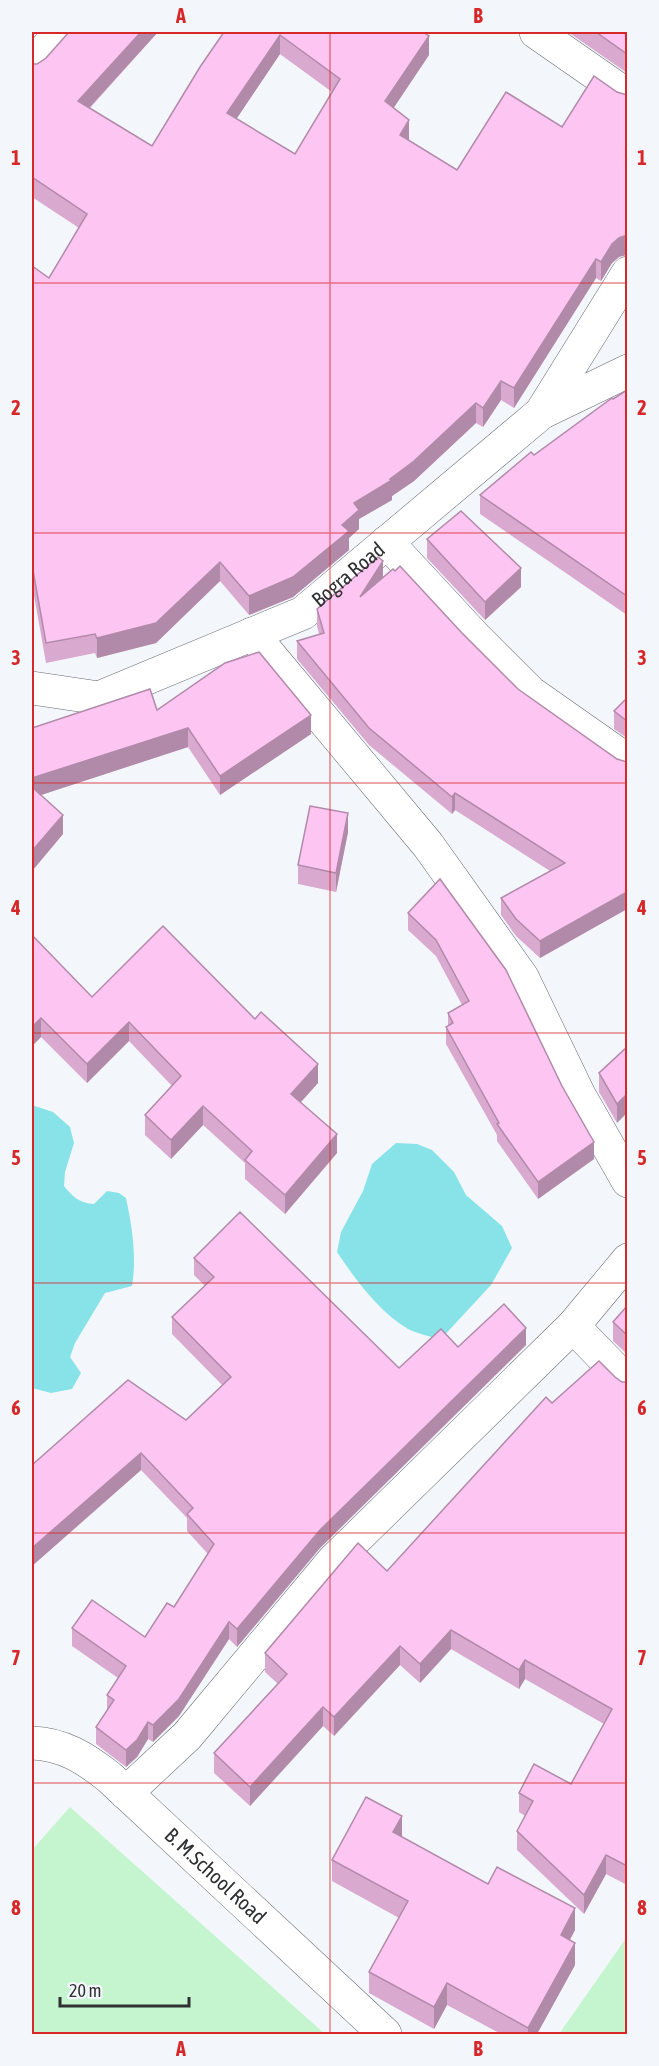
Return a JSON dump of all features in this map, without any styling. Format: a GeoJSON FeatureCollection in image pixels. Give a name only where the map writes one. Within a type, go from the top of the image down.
{"type":"FeatureCollection","features":[{"type":"Feature","properties":{"kind":"street"},"geometry":{"type":"LineString","coordinates":[[32,65],[61,32]]}},
{"type":"Feature","properties":{"kind":"street"},"geometry":{"type":"LineString","coordinates":[[536,32],[627,96]]}},
{"type":"Feature","properties":{"kind":"street"},"geometry":{"type":"LineString","coordinates":[[542,413],[627,273]]}},
{"type":"Feature","properties":{"kind":"street","name":"Bogra Road"},"geometry":{"type":"LineString","coordinates":[[32,688],[99,698],[303,613],[542,413],[627,371]]}},
{"type":"Feature","properties":{"kind":"street"},"geometry":{"type":"LineString","coordinates":[[387,542],[475,637],[531,693],[627,761]]}},
{"type":"Feature","properties":{"kind":"street"},"geometry":{"type":"LineString","coordinates":[[252,634],[428,844],[522,977],[579,1095],[627,1181]]}},
{"type":"Feature","properties":{"kind":"street"},"geometry":{"type":"LineString","coordinates":[[126,1793],[187,1736],[333,1561],[573,1326],[627,1260]]}},
{"type":"Feature","properties":{"kind":"street"},"geometry":{"type":"LineString","coordinates":[[573,1326],[627,1383]]}},
{"type":"Feature","properties":{"kind":"street","name":"B. M.School Road"},"geometry":{"type":"LineString","coordinates":[[32,1743],[56,1746],[86,1759],[126,1793],[385,2034]]}},
{"type":"Feature","properties":{"kind":"green space"},"geometry":{"type":"Polygon","coordinates":[[[70,1807],[325,2034],[32,2034],[32,1850],[70,1807]]]}},
{"type":"Feature","properties":{"kind":"green space"},"geometry":{"type":"Polygon","coordinates":[[[627,1937],[627,2034],[559,2034],[627,1937]]]}},
{"type":"Feature","properties":{"kind":"water"},"geometry":{"type":"Polygon","coordinates":[[[32,1105],[53,1112],[70,1127],[74,1143],[65,1172],[64,1186],[70,1193],[80,1201],[94,1204],[107,1191],[119,1193],[126,1198],[134,1253],[132,1286],[105,1293],[75,1343],[70,1357],[81,1373],[72,1389],[51,1393],[32,1388],[32,1105]]]}},
{"type":"Feature","properties":{"kind":"water"},"geometry":{"type":"Polygon","coordinates":[[[396,1143],[417,1144],[432,1150],[454,1172],[466,1195],[502,1226],[512,1248],[491,1285],[440,1340],[408,1329],[397,1322],[377,1304],[337,1252],[341,1232],[363,1191],[372,1164],[396,1143]]]}},
{"type":"Feature","properties":{"kind":"building"},"geometry":{"type":"Polygon","coordinates":[[[69,32],[141,32],[78,101],[152,146],[224,32],[423,32],[429,36],[385,101],[409,120],[400,135],[457,170],[506,92],[562,127],[594,76],[617,92],[627,95],[627,235],[612,244],[601,262],[596,259],[514,388],[501,381],[483,408],[476,403],[414,461],[390,479],[392,480],[354,503],[359,510],[342,525],[349,531],[293,577],[249,596],[220,562],[156,623],[97,638],[95,634],[46,643],[32,565],[32,266],[49,278],[87,214],[32,177],[32,64],[37,64],[46,58],[69,32]],[[280,35],[227,113],[295,154],[340,79],[280,35]]]}},
{"type":"Feature","properties":{"kind":"building"},"geometry":{"type":"Polygon","coordinates":[[[596,32],[627,32],[627,54],[596,32]]]}},
{"type":"Feature","properties":{"kind":"building"},"geometry":{"type":"Polygon","coordinates":[[[627,390],[627,596],[480,495],[531,452],[534,455],[612,398],[627,390]]]}},
{"type":"Feature","properties":{"kind":"building"},"geometry":{"type":"Polygon","coordinates":[[[461,511],[521,568],[485,602],[427,539],[461,511]]]}},
{"type":"Feature","properties":{"kind":"building"},"geometry":{"type":"Polygon","coordinates":[[[378,557],[383,561],[360,597],[393,569],[395,571],[400,566],[518,689],[617,759],[627,762],[627,892],[540,941],[516,919],[501,898],[565,863],[455,793],[452,797],[369,728],[297,641],[324,633],[317,609],[378,557]]]}},
{"type":"Feature","properties":{"kind":"building"},"geometry":{"type":"Polygon","coordinates":[[[259,652],[311,715],[220,776],[188,728],[32,778],[32,728],[150,689],[157,710],[225,663],[259,652]]]}},
{"type":"Feature","properties":{"kind":"building"},"geometry":{"type":"Polygon","coordinates":[[[627,698],[627,721],[614,711],[627,698]]]}},
{"type":"Feature","properties":{"kind":"building"},"geometry":{"type":"Polygon","coordinates":[[[32,787],[63,815],[32,851],[32,787]]]}},
{"type":"Feature","properties":{"kind":"building"},"geometry":{"type":"Polygon","coordinates":[[[310,806],[348,813],[336,873],[298,865],[310,806]]]}},
{"type":"Feature","properties":{"kind":"building"},"geometry":{"type":"Polygon","coordinates":[[[440,879],[506,970],[562,1086],[594,1142],[538,1182],[497,1124],[499,1123],[446,1027],[453,1023],[448,1013],[469,1001],[436,940],[408,913],[440,879]]]}},
{"type":"Feature","properties":{"kind":"building"},"geometry":{"type":"Polygon","coordinates":[[[163,926],[255,1019],[261,1012],[318,1064],[291,1094],[337,1134],[285,1195],[245,1160],[252,1151],[203,1106],[171,1140],[145,1115],[181,1076],[129,1022],[87,1064],[41,1018],[32,1027],[32,935],[92,997],[163,926]]]}},
{"type":"Feature","properties":{"kind":"building"},"geometry":{"type":"Polygon","coordinates":[[[627,1047],[627,1094],[617,1104],[599,1073],[627,1047]]]}},
{"type":"Feature","properties":{"kind":"building"},"geometry":{"type":"Polygon","coordinates":[[[240,1212],[399,1368],[441,1329],[458,1347],[504,1304],[526,1328],[320,1530],[237,1629],[229,1622],[179,1699],[153,1725],[148,1722],[137,1740],[126,1750],[96,1727],[114,1700],[107,1695],[126,1666],[72,1628],[92,1600],[145,1637],[167,1603],[174,1607],[214,1544],[187,1514],[193,1508],[141,1453],[32,1548],[32,1465],[128,1380],[186,1420],[231,1377],[172,1317],[214,1277],[194,1258],[240,1212]]]}},
{"type":"Feature","properties":{"kind":"building"},"geometry":{"type":"Polygon","coordinates":[[[627,1306],[627,1335],[613,1322],[627,1306]]]}},
{"type":"Feature","properties":{"kind":"building"},"geometry":{"type":"Polygon","coordinates":[[[599,1361],[615,1377],[622,1382],[627,1382],[627,1866],[606,1855],[584,1895],[517,1831],[533,1801],[519,1793],[534,1764],[571,1784],[612,1709],[525,1660],[519,1670],[451,1630],[420,1664],[400,1646],[334,1717],[323,1707],[250,1787],[214,1753],[287,1674],[265,1653],[358,1543],[387,1571],[546,1397],[552,1403],[599,1361]]]}},
{"type":"Feature","properties":{"kind":"building"},"geometry":{"type":"Polygon","coordinates":[[[366,1797],[402,1816],[393,1832],[488,1884],[497,1867],[575,1908],[561,1935],[575,1943],[528,2028],[447,1983],[434,2007],[369,1972],[408,1901],[332,1860],[366,1797]]]}}]}
